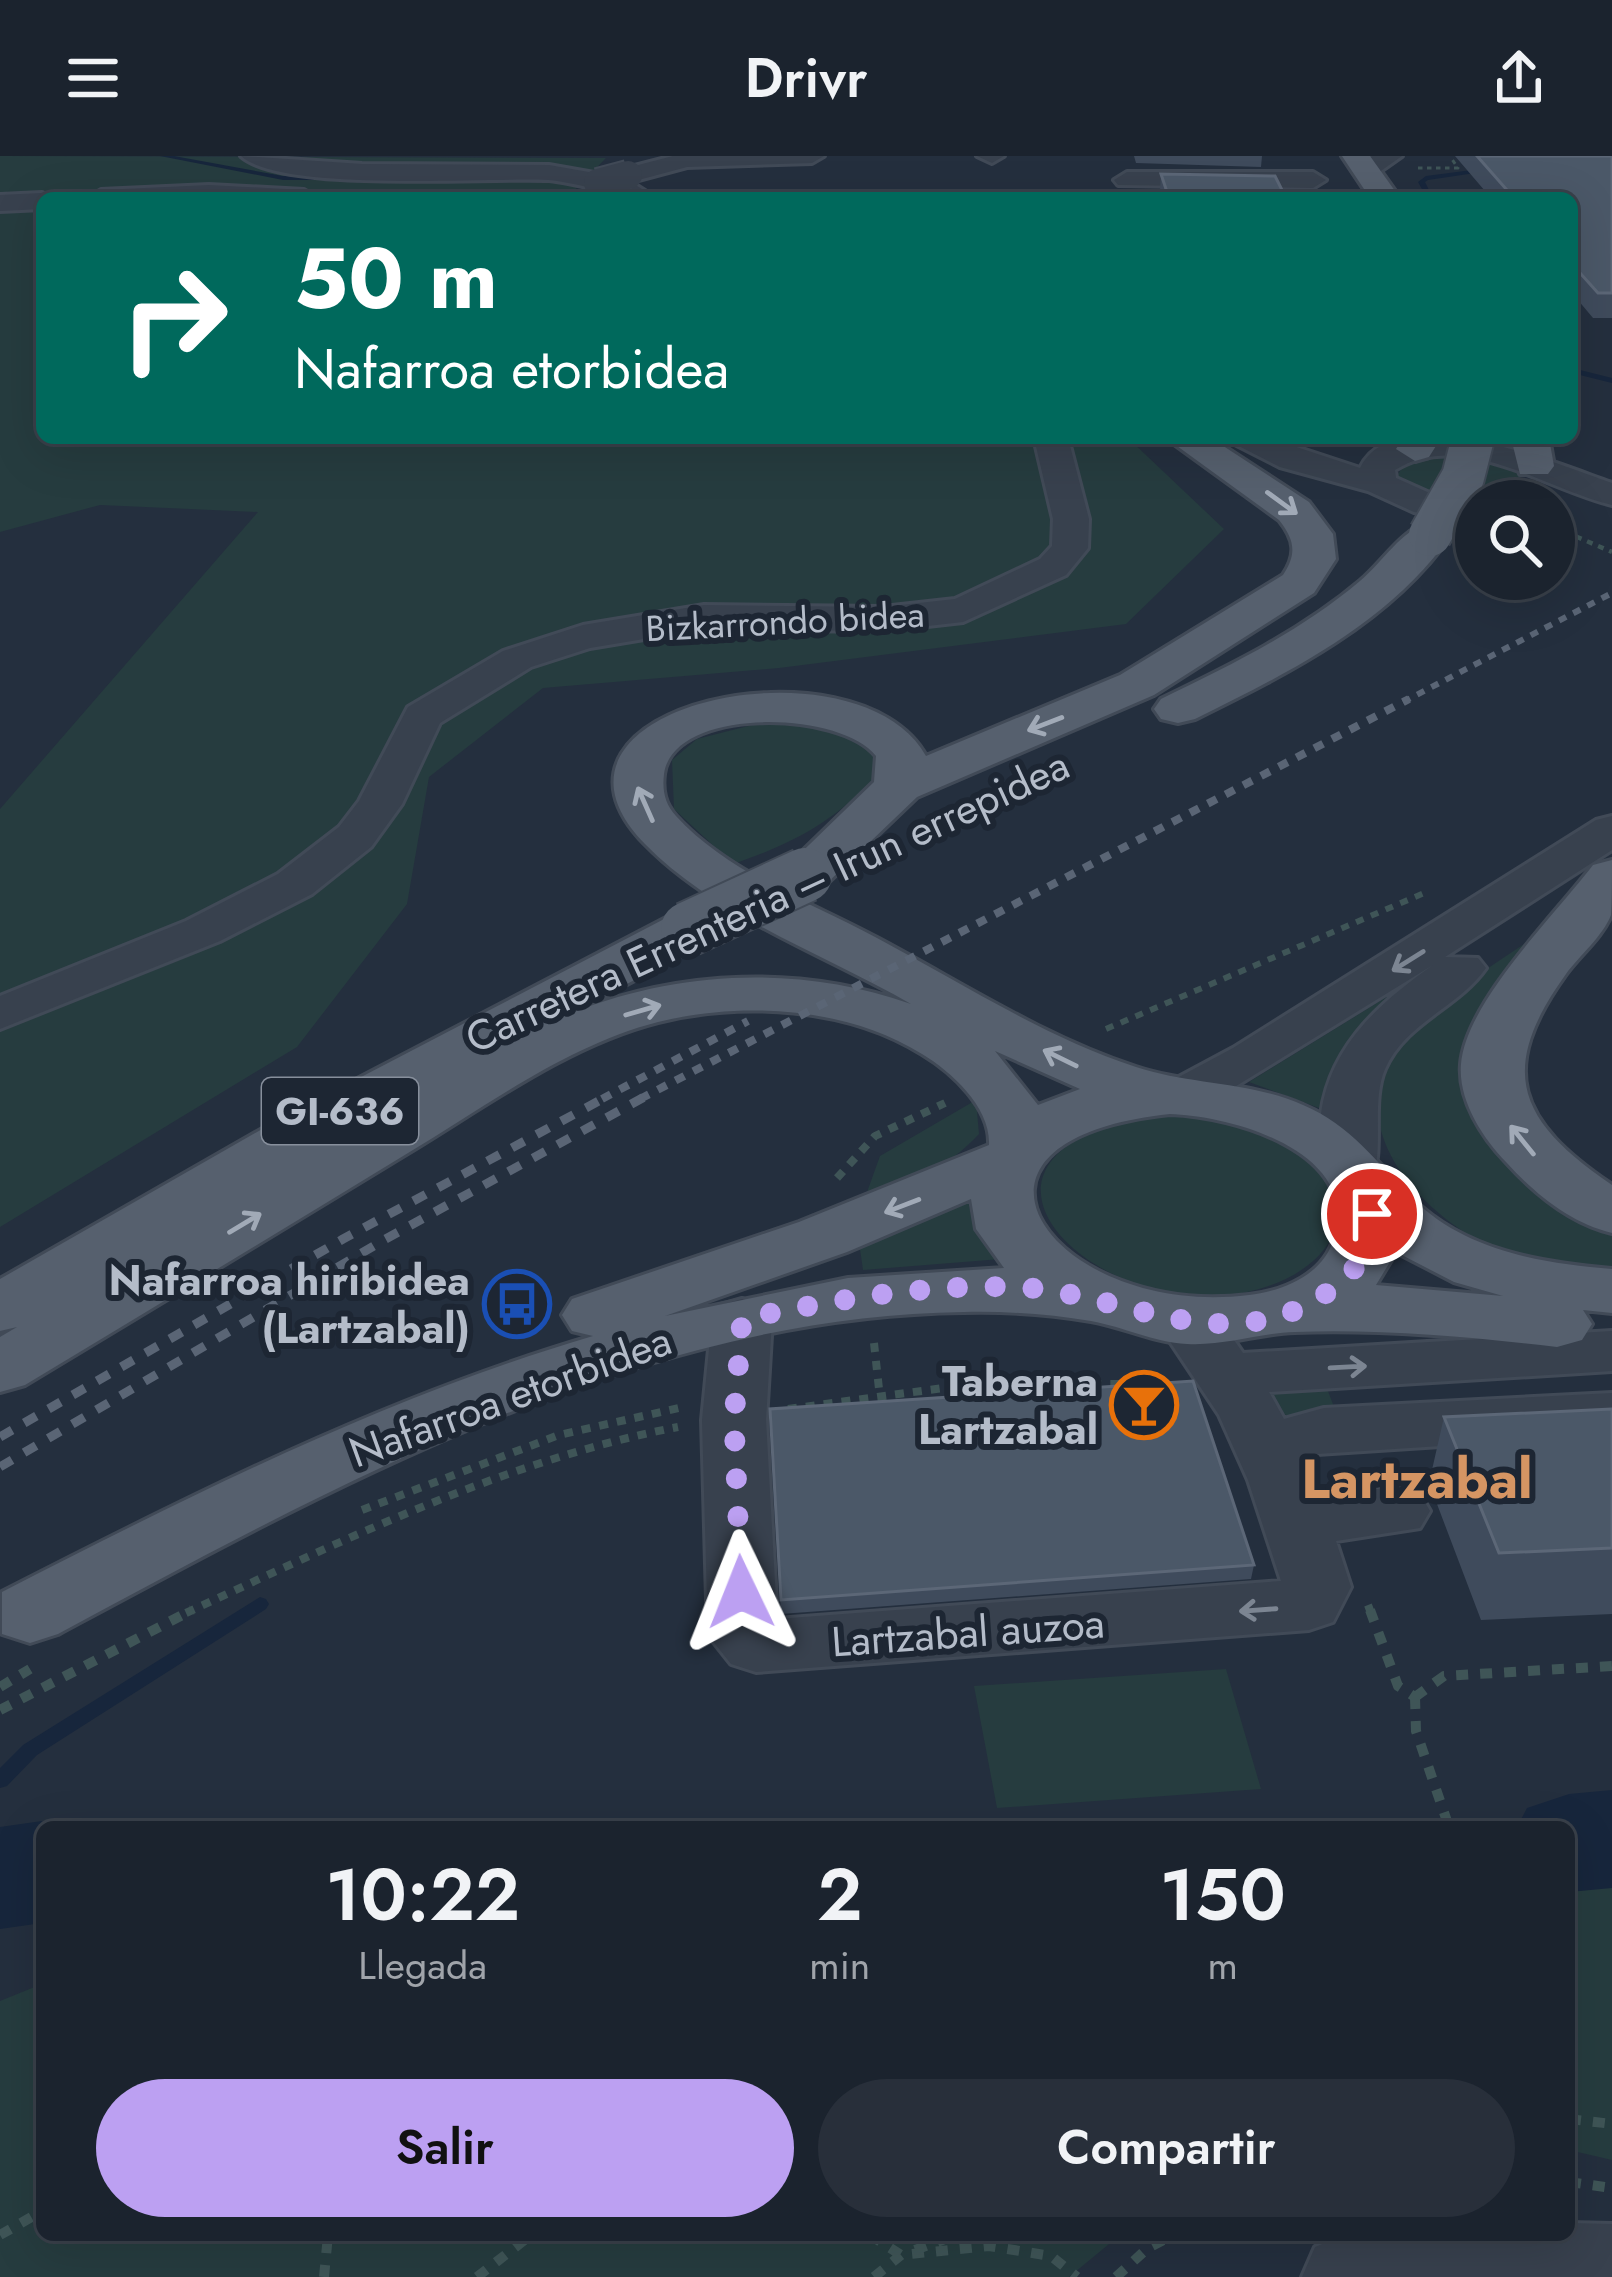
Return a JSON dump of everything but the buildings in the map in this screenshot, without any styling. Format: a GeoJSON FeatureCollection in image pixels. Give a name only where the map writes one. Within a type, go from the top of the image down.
{"type":"FeatureCollection","features":[{"type":"Feature","properties":{"kind":"main road"},"geometry":{"type":"LineString","coordinates":[[1370,161],[1383,192]]}},
{"type":"Feature","properties":{"kind":"main road"},"geometry":{"type":"LineString","coordinates":[[805,875],[899,786],[1168,669],[1254,616],[1310,571],[1315,546],[1294,511],[1194,444]]}},
{"type":"Feature","properties":{"kind":"main road","name":"Carretera Errenteria – Irun errepidea"},"geometry":{"type":"LineString","coordinates":[[0,1310],[293,1137],[688,929],[1257,669],[1382,587],[1430,536],[1450,505],[1471,444]]}},
{"type":"Feature","properties":{"kind":"main road"},"geometry":{"type":"LineString","coordinates":[[899,786],[902,755],[877,728],[822,709],[789,707],[699,718],[647,752],[636,775],[637,791],[654,824],[730,881],[1052,1054],[1090,1072],[1280,1118],[1320,1140],[1403,1226],[1467,1262],[1545,1285],[1612,1292]]}},
{"type":"Feature","properties":{"kind":"main road"},"geometry":{"type":"LineString","coordinates":[[1612,876],[1499,1034],[1490,1068],[1507,1121],[1529,1150],[1612,1213]]}},
{"type":"Feature","properties":{"kind":"main road"},"geometry":{"type":"LineString","coordinates":[[0,1368],[569,1035],[649,1006],[765,993],[820,998],[910,1023],[957,1048],[994,1080],[1016,1115],[1016,1150],[999,1196],[1010,1234],[1042,1271],[1198,1360],[1224,1322],[1292,1310],[1393,1306],[1612,1331]]}},
{"type":"Feature","properties":{"kind":"main road"},"geometry":{"type":"LineString","coordinates":[[1016,1150],[1045,1124],[1101,1102],[1177,1096]]}},
{"type":"Feature","properties":{"kind":"main road","name":"Nafarroa etorbidea"},"geometry":{"type":"LineString","coordinates":[[23,1637],[151,1519],[270,1451],[414,1382],[824,1237],[1016,1150]]}},
{"type":"Feature","properties":{"kind":"main road"},"geometry":{"type":"LineString","coordinates":[[1292,1310],[1346,1279],[1362,1259],[1372,1237],[1358,1179]]}},
{"type":"Feature","properties":{"kind":"main road","name":"Nafarroa etorbidea"},"geometry":{"type":"LineString","coordinates":[[23,1637],[272,1485],[443,1411],[580,1363],[742,1319],[920,1290],[1017,1287],[1094,1300]]}},
{"type":"Feature","properties":{"kind":"street"},"geometry":{"type":"LineString","coordinates":[[253,156],[339,171],[577,174],[620,182],[635,192]]}},
{"type":"Feature","properties":{"kind":"street"},"geometry":{"type":"LineString","coordinates":[[588,190],[687,160],[812,156]]}},
{"type":"Feature","properties":{"kind":"street"},"geometry":{"type":"LineString","coordinates":[[1298,156],[1319,189]]}},
{"type":"Feature","properties":{"kind":"street"},"geometry":{"type":"LineString","coordinates":[[1126,178],[1319,189]]}},
{"type":"Feature","properties":{"kind":"street"},"geometry":{"type":"LineString","coordinates":[[0,203],[36,201]]}},
{"type":"Feature","properties":{"kind":"street","name":"Bizkarrondo bidea"},"geometry":{"type":"LineString","coordinates":[[0,1014],[203,931],[295,884],[355,837],[380,804],[424,716],[517,658],[583,637],[704,617],[883,619],[942,614],[963,610],[1037,576],[1070,548],[1071,518],[1052,444]]}},
{"type":"Feature","properties":{"kind":"street"},"geometry":{"type":"LineString","coordinates":[[1254,444],[1292,460],[1380,484],[1426,505],[1455,508]]}},
{"type":"Feature","properties":{"kind":"street"},"geometry":{"type":"LineString","coordinates":[[1292,444],[1330,453],[1412,447],[1479,449],[1612,495]]}},
{"type":"Feature","properties":{"kind":"street"},"geometry":{"type":"LineString","coordinates":[[1380,484],[1377,466],[1412,447]]}},
{"type":"Feature","properties":{"kind":"street"},"geometry":{"type":"LineString","coordinates":[[1177,1096],[1612,830]]}},
{"type":"Feature","properties":{"kind":"street"},"geometry":{"type":"LineString","coordinates":[[1358,1179],[1346,1103],[1354,1073],[1380,1032],[1419,998],[1612,862]]}},
{"type":"Feature","properties":{"kind":"street","name":"Lartzabal auzoa"},"geometry":{"type":"LineString","coordinates":[[742,1319],[734,1410],[742,1635],[756,1645],[1309,1604],[1317,1587],[1290,1500],[1198,1360]]}},
{"type":"Feature","properties":{"kind":"street"},"geometry":{"type":"LineString","coordinates":[[1198,1360],[1612,1351]]}},
{"type":"Feature","properties":{"kind":"street"},"geometry":{"type":"LineString","coordinates":[[1396,1511],[1290,1500],[1283,1456],[1295,1438],[1324,1430],[1612,1414]]}},
{"type":"Feature","properties":{"kind":"street"},"geometry":{"type":"LineString","coordinates":[[1348,2277],[1436,2262],[1612,2266]]}},
{"type":"Feature","properties":{"kind":"path"},"geometry":{"type":"LineString","coordinates":[[1581,527],[1612,552]]}},
{"type":"Feature","properties":{"kind":"path"},"geometry":{"type":"LineString","coordinates":[[0,1710],[117,1643],[518,1469],[611,1438],[734,1410],[879,1389],[1064,1379],[1198,1360]]}},
{"type":"Feature","properties":{"kind":"path"},"geometry":{"type":"LineString","coordinates":[[345,1517],[504,1451],[606,1417],[734,1410]]}},
{"type":"Feature","properties":{"kind":"path"},"geometry":{"type":"LineString","coordinates":[[0,1687],[23,1637]]}},
{"type":"Feature","properties":{"kind":"path"},"geometry":{"type":"LineString","coordinates":[[1447,1821],[1416,1731],[1415,1697],[1444,1676],[1612,1666]]}},
{"type":"Feature","properties":{"kind":"path"},"geometry":{"type":"LineString","coordinates":[[1575,2120],[1612,2123]]}},
{"type":"Feature","properties":{"kind":"path"},"geometry":{"type":"LineString","coordinates":[[1575,2183],[1612,2188]]}},
{"type":"Feature","properties":{"kind":"path"},"geometry":{"type":"LineString","coordinates":[[0,2235],[36,2214]]}},
{"type":"Feature","properties":{"kind":"path"},"geometry":{"type":"LineString","coordinates":[[324,2277],[327,2241]]}},
{"type":"Feature","properties":{"kind":"path"},"geometry":{"type":"LineString","coordinates":[[477,2277],[523,2241]]}},
{"type":"Feature","properties":{"kind":"path"},"geometry":{"type":"LineString","coordinates":[[879,2241],[901,2255],[989,2246],[1052,2256],[1077,2277]]}},
{"type":"Feature","properties":{"kind":"path"},"geometry":{"type":"LineString","coordinates":[[874,2277],[901,2255],[940,2241]]}},
{"type":"Feature","properties":{"kind":"path"},"geometry":{"type":"LineString","coordinates":[[1116,2277],[1161,2241]]}},
{"type":"Feature","properties":{"kind":"green space"},"geometry":{"type":"Polygon","coordinates":[[[0,156],[606,158],[573,192],[36,192],[36,444],[1134,444],[1224,529],[1126,624],[779,668],[543,688],[429,777],[407,904],[297,1047],[0,1227],[0,809],[258,512],[100,505],[0,532],[0,156]]]}},
{"type":"Feature","properties":{"kind":"green space"},"geometry":{"type":"Polygon","coordinates":[[[1462,456],[1517,471],[1522,480],[1455,480],[1455,501],[1422,494],[1397,476],[1416,459],[1462,456]]]}},
{"type":"Feature","properties":{"kind":"green space"},"geometry":{"type":"Polygon","coordinates":[[[772,720],[814,725],[851,738],[874,754],[875,778],[810,830],[733,864],[674,809],[672,760],[697,739],[772,720]]]}},
{"type":"Feature","properties":{"kind":"green space"},"geometry":{"type":"Polygon","coordinates":[[[1540,933],[1465,1062],[1612,1222],[1612,1274],[1521,1260],[1459,1228],[1405,1178],[1387,1147],[1378,1115],[1381,1082],[1411,1031],[1464,985],[1540,933]]]}},
{"type":"Feature","properties":{"kind":"green space"},"geometry":{"type":"Polygon","coordinates":[[[1427,972],[1327,1111],[1249,1082],[1427,972]]]}},
{"type":"Feature","properties":{"kind":"green space"},"geometry":{"type":"Polygon","coordinates":[[[976,1100],[979,1134],[967,1146],[925,1176],[862,1206],[880,1156],[976,1100]]]}},
{"type":"Feature","properties":{"kind":"green space"},"geometry":{"type":"Polygon","coordinates":[[[1152,1115],[1238,1124],[1286,1143],[1313,1162],[1330,1183],[1337,1204],[1336,1225],[1327,1245],[1288,1278],[1259,1289],[1201,1296],[1145,1286],[1096,1265],[1060,1235],[1042,1201],[1048,1167],[1083,1137],[1152,1115]]]}},
{"type":"Feature","properties":{"kind":"green space"},"geometry":{"type":"Polygon","coordinates":[[[967,1197],[973,1223],[1001,1259],[863,1270],[859,1242],[967,1197]]]}},
{"type":"Feature","properties":{"kind":"green space"},"geometry":{"type":"Polygon","coordinates":[[[1326,1386],[1336,1412],[1302,1417],[1277,1410],[1263,1391],[1326,1386]]]}},
{"type":"Feature","properties":{"kind":"green space"},"geometry":{"type":"Polygon","coordinates":[[[1226,1669],[1261,1789],[997,1808],[974,1686],[1226,1669]]]}},
{"type":"Feature","properties":{"kind":"green space"},"geometry":{"type":"Polygon","coordinates":[[[1612,1880],[1612,2160],[1575,2151],[1575,1883],[1612,1880]]]}},
{"type":"Feature","properties":{"kind":"green space"},"geometry":{"type":"Polygon","coordinates":[[[36,1986],[36,2241],[1113,2241],[1069,2277],[0,2277],[0,2001],[36,1986]]]}},
{"type":"Feature","properties":{"kind":"waterway"},"geometry":{"type":"LineString","coordinates":[[163,156],[283,178],[344,178]]}},
{"type":"Feature","properties":{"kind":"waterway"},"geometry":{"type":"LineString","coordinates":[[1427,192],[1421,182],[1426,178],[1480,171]]}},
{"type":"Feature","properties":{"kind":"waterway"},"geometry":{"type":"LineString","coordinates":[[1578,372],[1612,381]]}},
{"type":"Feature","properties":{"kind":"waterway"},"geometry":{"type":"LineString","coordinates":[[0,1780],[30,1750],[260,1604]]}},
{"type":"Feature","properties":{"kind":"waterway"},"geometry":{"type":"LineString","coordinates":[[1575,1842],[1612,1839]]}},
{"type":"Feature","properties":{"kind":"waterway"},"geometry":{"type":"LineString","coordinates":[[0,1878],[36,1873]]}},
{"type":"Feature","properties":{"kind":"railway"},"geometry":{"type":"LineString","coordinates":[[1403,702],[1612,593]]}},
{"type":"Feature","properties":{"kind":"railway"},"geometry":{"type":"LineString","coordinates":[[640,1099],[1409,699]]}},
{"type":"Feature","properties":{"kind":"railway"},"geometry":{"type":"LineString","coordinates":[[602,1099],[748,1021]]}},
{"type":"Feature","properties":{"kind":"railway"},"geometry":{"type":"LineString","coordinates":[[0,1437],[343,1239],[608,1096]]}},
{"type":"Feature","properties":{"kind":"railway"},"geometry":{"type":"LineString","coordinates":[[0,1467],[382,1241],[646,1096]]}},
{"type":"Feature","properties":{"kind":"place","name":"Nafarroa hiribidea (Lartzabal)"},"geometry":{"type":"Point","coordinates":[517,1304]}},
{"type":"Feature","properties":{"kind":"place","name":"Taberna Lartzabal"},"geometry":{"type":"Point","coordinates":[1144,1405]}},
{"type":"Feature","properties":{"kind":"district","name":"Lartzabal"},"geometry":{"type":"Point","coordinates":[1417,1479]}},
{"type":"Feature","properties":{"kind":"route"},"geometry":{"type":"LineString","coordinates":[[741,1592],[734,1420],[742,1319],[846,1298],[1017,1287],[1094,1300],[1162,1319],[1224,1322],[1259,1318],[1322,1297],[1346,1279],[1372,1237],[1372,1214]]}}]}
